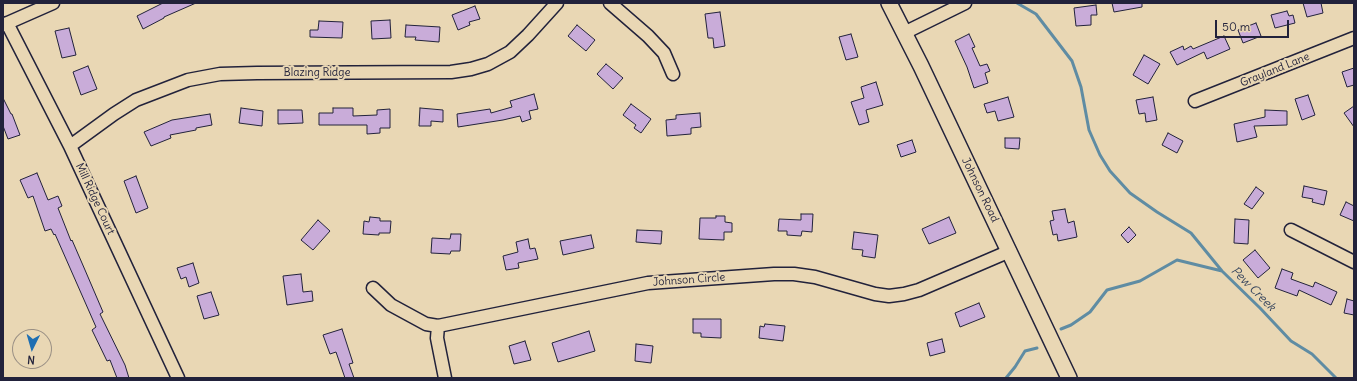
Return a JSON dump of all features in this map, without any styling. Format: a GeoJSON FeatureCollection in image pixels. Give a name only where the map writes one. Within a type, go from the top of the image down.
{"type":"FeatureCollection","features":[{"type":"Feature","properties":{"kind":"street"},"geometry":{"type":"LineString","coordinates":[[5,24],[53,3]]}},
{"type":"Feature","properties":{"kind":"street","name":"Blazing Ridge"},"geometry":{"type":"LineString","coordinates":[[70,146],[136,100],[188,80],[220,74],[451,72],[488,64],[510,52],[528,35],[557,3]]}},
{"type":"Feature","properties":{"kind":"street"},"geometry":{"type":"LineString","coordinates":[[610,3],[648,36],[664,53],[673,74]]}},
{"type":"Feature","properties":{"kind":"street","name":"Johnson Road"},"geometry":{"type":"LineString","coordinates":[[890,3],[1010,251],[1069,378]]}},
{"type":"Feature","properties":{"kind":"street"},"geometry":{"type":"LineString","coordinates":[[904,33],[964,3]]}},
{"type":"Feature","properties":{"kind":"street","name":"Mill Ridge Court"},"geometry":{"type":"LineString","coordinates":[[5,24],[70,146],[178,378]]}},
{"type":"Feature","properties":{"kind":"street","name":"Grayland Lane"},"geometry":{"type":"LineString","coordinates":[[1195,101],[1354,38]]}},
{"type":"Feature","properties":{"kind":"street"},"geometry":{"type":"LineString","coordinates":[[1291,230],[1354,262]]}},
{"type":"Feature","properties":{"kind":"street","name":"Johnson Circle"},"geometry":{"type":"LineString","coordinates":[[373,288],[391,305],[426,324],[438,326],[648,283],[774,274],[794,274],[815,277],[875,294],[889,296],[919,290],[1010,251]]}},
{"type":"Feature","properties":{"kind":"street"},"geometry":{"type":"LineString","coordinates":[[438,326],[437,338],[445,378]]}},
{"type":"Feature","properties":{"kind":"building"},"geometry":{"type":"Polygon","coordinates":[[[163,3],[196,3],[164,17],[143,29],[137,16],[163,3]]]}},
{"type":"Feature","properties":{"kind":"building"},"geometry":{"type":"Polygon","coordinates":[[[1112,3],[1142,3],[1142,7],[1114,12],[1112,3]]]}},
{"type":"Feature","properties":{"kind":"building"},"geometry":{"type":"Polygon","coordinates":[[[1303,3],[1321,3],[1323,13],[1307,17],[1303,3]]]}},
{"type":"Feature","properties":{"kind":"building"},"geometry":{"type":"Polygon","coordinates":[[[1096,5],[1097,15],[1091,15],[1091,25],[1076,26],[1074,8],[1096,5]]]}},
{"type":"Feature","properties":{"kind":"building"},"geometry":{"type":"Polygon","coordinates":[[[475,6],[480,19],[469,22],[470,25],[458,30],[452,15],[475,6]]]}},
{"type":"Feature","properties":{"kind":"building"},"geometry":{"type":"Polygon","coordinates":[[[1287,11],[1289,16],[1293,15],[1295,23],[1275,28],[1271,15],[1287,11]]]}},
{"type":"Feature","properties":{"kind":"building"},"geometry":{"type":"Polygon","coordinates":[[[720,12],[725,46],[714,48],[713,38],[708,38],[705,14],[720,12]]]}},
{"type":"Feature","properties":{"kind":"building"},"geometry":{"type":"Polygon","coordinates":[[[390,20],[391,38],[372,39],[371,21],[390,20]]]}},
{"type":"Feature","properties":{"kind":"building"},"geometry":{"type":"Polygon","coordinates":[[[319,21],[343,22],[342,38],[310,37],[310,30],[318,30],[319,21]]]}},
{"type":"Feature","properties":{"kind":"building"},"geometry":{"type":"Polygon","coordinates":[[[1256,23],[1261,36],[1243,43],[1238,30],[1256,23]]]}},
{"type":"Feature","properties":{"kind":"building"},"geometry":{"type":"Polygon","coordinates":[[[406,25],[440,27],[439,42],[415,40],[416,37],[405,37],[406,25]]]}},
{"type":"Feature","properties":{"kind":"building"},"geometry":{"type":"Polygon","coordinates":[[[577,25],[595,40],[586,51],[568,36],[577,25]]]}},
{"type":"Feature","properties":{"kind":"building"},"geometry":{"type":"Polygon","coordinates":[[[69,28],[76,55],[62,58],[55,31],[69,28]]]}},
{"type":"Feature","properties":{"kind":"building"},"geometry":{"type":"Polygon","coordinates":[[[851,34],[858,57],[846,60],[839,37],[851,34]]]}},
{"type":"Feature","properties":{"kind":"building"},"geometry":{"type":"Polygon","coordinates":[[[969,34],[975,47],[972,48],[980,66],[987,64],[990,71],[985,73],[988,83],[974,88],[967,67],[955,41],[969,34]]]}},
{"type":"Feature","properties":{"kind":"building"},"geometry":{"type":"Polygon","coordinates":[[[1224,36],[1230,49],[1207,59],[1204,52],[1177,65],[1170,52],[1183,46],[1184,50],[1191,46],[1193,49],[1224,36]]]}},
{"type":"Feature","properties":{"kind":"building"},"geometry":{"type":"Polygon","coordinates":[[[1144,55],[1160,64],[1148,84],[1133,75],[1144,55]]]}},
{"type":"Feature","properties":{"kind":"building"},"geometry":{"type":"Polygon","coordinates":[[[606,64],[623,78],[613,89],[597,74],[606,64]]]}},
{"type":"Feature","properties":{"kind":"building"},"geometry":{"type":"Polygon","coordinates":[[[88,66],[97,89],[81,95],[73,72],[88,66]]]}},
{"type":"Feature","properties":{"kind":"building"},"geometry":{"type":"Polygon","coordinates":[[[1354,68],[1354,85],[1347,87],[1342,72],[1354,68]]]}},
{"type":"Feature","properties":{"kind":"building"},"geometry":{"type":"Polygon","coordinates":[[[876,82],[883,105],[866,110],[869,122],[859,125],[851,102],[864,98],[861,87],[876,82]]]}},
{"type":"Feature","properties":{"kind":"building"},"geometry":{"type":"Polygon","coordinates":[[[534,94],[538,109],[529,111],[531,119],[522,122],[520,116],[458,127],[457,114],[490,109],[491,113],[512,107],[510,101],[534,94]]]}},
{"type":"Feature","properties":{"kind":"building"},"geometry":{"type":"Polygon","coordinates":[[[1308,95],[1315,115],[1302,120],[1295,99],[1308,95]]]}},
{"type":"Feature","properties":{"kind":"building"},"geometry":{"type":"Polygon","coordinates":[[[1008,97],[1014,117],[998,121],[995,111],[987,113],[984,104],[1008,97]]]}},
{"type":"Feature","properties":{"kind":"building"},"geometry":{"type":"Polygon","coordinates":[[[1153,97],[1157,120],[1146,122],[1145,113],[1139,114],[1136,100],[1153,97]]]}},
{"type":"Feature","properties":{"kind":"building"},"geometry":{"type":"Polygon","coordinates":[[[3,98],[12,114],[20,135],[8,139],[3,126],[3,98]]]}},
{"type":"Feature","properties":{"kind":"building"},"geometry":{"type":"Polygon","coordinates":[[[631,104],[651,119],[641,133],[634,128],[636,125],[623,115],[631,104]]]}},
{"type":"Feature","properties":{"kind":"building"},"geometry":{"type":"Polygon","coordinates":[[[1354,106],[1354,127],[1344,113],[1354,106]]]}},
{"type":"Feature","properties":{"kind":"building"},"geometry":{"type":"Polygon","coordinates":[[[241,108],[263,111],[262,126],[239,123],[241,108]]]}},
{"type":"Feature","properties":{"kind":"building"},"geometry":{"type":"Polygon","coordinates":[[[333,108],[353,108],[353,116],[377,115],[377,110],[390,109],[390,128],[380,128],[380,133],[367,134],[367,125],[319,125],[319,113],[333,113],[333,108]]]}},
{"type":"Feature","properties":{"kind":"building"},"geometry":{"type":"Polygon","coordinates":[[[420,108],[443,110],[443,122],[431,121],[431,126],[419,126],[420,108]]]}},
{"type":"Feature","properties":{"kind":"building"},"geometry":{"type":"Polygon","coordinates":[[[278,110],[302,110],[303,123],[278,124],[278,110]]]}},
{"type":"Feature","properties":{"kind":"building"},"geometry":{"type":"Polygon","coordinates":[[[1265,110],[1287,111],[1287,125],[1254,126],[1257,137],[1237,142],[1234,124],[1265,117],[1265,110]]]}},
{"type":"Feature","properties":{"kind":"building"},"geometry":{"type":"Polygon","coordinates":[[[700,113],[701,127],[691,128],[691,134],[667,136],[666,120],[676,119],[676,115],[700,113]]]}},
{"type":"Feature","properties":{"kind":"building"},"geometry":{"type":"Polygon","coordinates":[[[210,114],[212,125],[170,135],[171,138],[151,146],[144,132],[172,120],[210,114]]]}},
{"type":"Feature","properties":{"kind":"building"},"geometry":{"type":"Polygon","coordinates":[[[1168,133],[1183,141],[1177,153],[1162,145],[1168,133]]]}},
{"type":"Feature","properties":{"kind":"building"},"geometry":{"type":"Polygon","coordinates":[[[1005,138],[1020,138],[1019,149],[1005,148],[1005,138]]]}},
{"type":"Feature","properties":{"kind":"building"},"geometry":{"type":"Polygon","coordinates":[[[912,140],[916,152],[901,157],[897,145],[912,140]]]}},
{"type":"Feature","properties":{"kind":"building"},"geometry":{"type":"Polygon","coordinates":[[[37,173],[48,200],[58,196],[62,206],[58,208],[103,312],[100,314],[125,365],[129,378],[117,378],[110,360],[107,361],[92,330],[96,327],[55,234],[54,235],[51,229],[45,231],[33,196],[28,198],[20,180],[37,173]]]}},
{"type":"Feature","properties":{"kind":"building"},"geometry":{"type":"Polygon","coordinates":[[[136,176],[148,208],[136,213],[124,181],[136,176]]]}},
{"type":"Feature","properties":{"kind":"building"},"geometry":{"type":"Polygon","coordinates":[[[1304,186],[1327,191],[1324,205],[1312,202],[1313,199],[1302,197],[1304,186]]]}},
{"type":"Feature","properties":{"kind":"building"},"geometry":{"type":"Polygon","coordinates":[[[1256,187],[1264,193],[1252,209],[1244,204],[1256,187]]]}},
{"type":"Feature","properties":{"kind":"building"},"geometry":{"type":"Polygon","coordinates":[[[1346,202],[1354,206],[1354,221],[1340,215],[1346,202]]]}},
{"type":"Feature","properties":{"kind":"building"},"geometry":{"type":"Polygon","coordinates":[[[1065,209],[1068,223],[1074,221],[1077,237],[1058,241],[1057,234],[1053,235],[1050,221],[1054,220],[1052,211],[1065,209]]]}},
{"type":"Feature","properties":{"kind":"building"},"geometry":{"type":"Polygon","coordinates":[[[801,214],[813,214],[812,232],[802,231],[801,236],[787,235],[787,231],[778,231],[779,219],[801,220],[801,214]]]}},
{"type":"Feature","properties":{"kind":"building"},"geometry":{"type":"Polygon","coordinates":[[[716,216],[725,216],[725,222],[732,223],[732,232],[724,232],[724,240],[699,239],[700,218],[716,218],[716,216]]]}},
{"type":"Feature","properties":{"kind":"building"},"geometry":{"type":"Polygon","coordinates":[[[370,217],[380,218],[380,221],[391,221],[390,233],[379,233],[379,235],[363,234],[364,221],[369,222],[370,217]]]}},
{"type":"Feature","properties":{"kind":"building"},"geometry":{"type":"Polygon","coordinates":[[[949,217],[956,233],[929,244],[922,229],[949,217]]]}},
{"type":"Feature","properties":{"kind":"building"},"geometry":{"type":"Polygon","coordinates":[[[1235,219],[1249,220],[1248,244],[1234,243],[1235,219]]]}},
{"type":"Feature","properties":{"kind":"building"},"geometry":{"type":"Polygon","coordinates":[[[318,220],[330,231],[313,250],[301,240],[318,220]]]}},
{"type":"Feature","properties":{"kind":"building"},"geometry":{"type":"Polygon","coordinates":[[[1129,227],[1136,235],[1128,243],[1121,235],[1129,227]]]}},
{"type":"Feature","properties":{"kind":"building"},"geometry":{"type":"Polygon","coordinates":[[[637,230],[662,231],[661,244],[636,242],[637,230]]]}},
{"type":"Feature","properties":{"kind":"building"},"geometry":{"type":"Polygon","coordinates":[[[854,232],[878,235],[875,258],[862,256],[863,250],[852,249],[854,232]]]}},
{"type":"Feature","properties":{"kind":"building"},"geometry":{"type":"Polygon","coordinates":[[[451,234],[461,234],[460,251],[451,251],[450,254],[431,253],[432,238],[450,239],[451,234]]]}},
{"type":"Feature","properties":{"kind":"building"},"geometry":{"type":"Polygon","coordinates":[[[591,235],[594,248],[563,255],[560,241],[591,235]]]}},
{"type":"Feature","properties":{"kind":"building"},"geometry":{"type":"Polygon","coordinates":[[[528,239],[530,249],[535,248],[538,259],[518,263],[519,268],[506,270],[503,256],[518,252],[516,242],[528,239]]]}},
{"type":"Feature","properties":{"kind":"building"},"geometry":{"type":"Polygon","coordinates":[[[1255,250],[1270,268],[1258,278],[1243,260],[1255,250]]]}},
{"type":"Feature","properties":{"kind":"building"},"geometry":{"type":"Polygon","coordinates":[[[193,263],[199,283],[189,287],[186,277],[181,279],[177,268],[193,263]]]}},
{"type":"Feature","properties":{"kind":"building"},"geometry":{"type":"Polygon","coordinates":[[[1282,269],[1293,273],[1291,279],[1313,287],[1315,282],[1337,292],[1331,305],[1299,290],[1297,296],[1275,288],[1282,269]]]}},
{"type":"Feature","properties":{"kind":"building"},"geometry":{"type":"Polygon","coordinates":[[[301,274],[303,292],[312,291],[313,301],[287,305],[283,276],[301,274]]]}},
{"type":"Feature","properties":{"kind":"building"},"geometry":{"type":"Polygon","coordinates":[[[211,292],[219,315],[204,319],[197,296],[211,292]]]}},
{"type":"Feature","properties":{"kind":"building"},"geometry":{"type":"Polygon","coordinates":[[[1347,299],[1354,301],[1354,315],[1344,313],[1347,299]]]}},
{"type":"Feature","properties":{"kind":"building"},"geometry":{"type":"Polygon","coordinates":[[[979,303],[985,317],[960,327],[955,313],[979,303]]]}},
{"type":"Feature","properties":{"kind":"building"},"geometry":{"type":"Polygon","coordinates":[[[693,319],[721,319],[721,338],[701,337],[701,333],[693,333],[693,319]]]}},
{"type":"Feature","properties":{"kind":"building"},"geometry":{"type":"Polygon","coordinates":[[[765,324],[785,326],[783,341],[759,338],[760,326],[764,327],[765,324]]]}},
{"type":"Feature","properties":{"kind":"building"},"geometry":{"type":"Polygon","coordinates":[[[342,329],[353,363],[349,364],[354,378],[345,378],[336,352],[330,354],[323,335],[342,329]]]}},
{"type":"Feature","properties":{"kind":"building"},"geometry":{"type":"Polygon","coordinates":[[[589,331],[595,351],[558,362],[552,343],[589,331]]]}},
{"type":"Feature","properties":{"kind":"building"},"geometry":{"type":"Polygon","coordinates":[[[942,339],[945,352],[930,356],[927,343],[942,339]]]}},
{"type":"Feature","properties":{"kind":"building"},"geometry":{"type":"Polygon","coordinates":[[[525,341],[531,360],[514,364],[509,346],[525,341]]]}},
{"type":"Feature","properties":{"kind":"building"},"geometry":{"type":"Polygon","coordinates":[[[636,344],[653,346],[651,363],[635,361],[636,344]]]}},
{"type":"Feature","properties":{"kind":"waterway"},"geometry":{"type":"LineString","coordinates":[[1017,3],[1036,14],[1072,61],[1081,87],[1089,130],[1100,155],[1110,171],[1130,193],[1191,233],[1222,271],[1291,341],[1312,354],[1336,378]]}},
{"type":"Feature","properties":{"kind":"waterway","name":"Pew Creek"},"geometry":{"type":"LineString","coordinates":[[1061,329],[1071,325],[1090,312],[1107,290],[1140,281],[1177,260],[1222,271]]}},
{"type":"Feature","properties":{"kind":"waterway","name":"Pew Creek"},"geometry":{"type":"LineString","coordinates":[[1006,378],[1025,351],[1037,348]]}}]}
